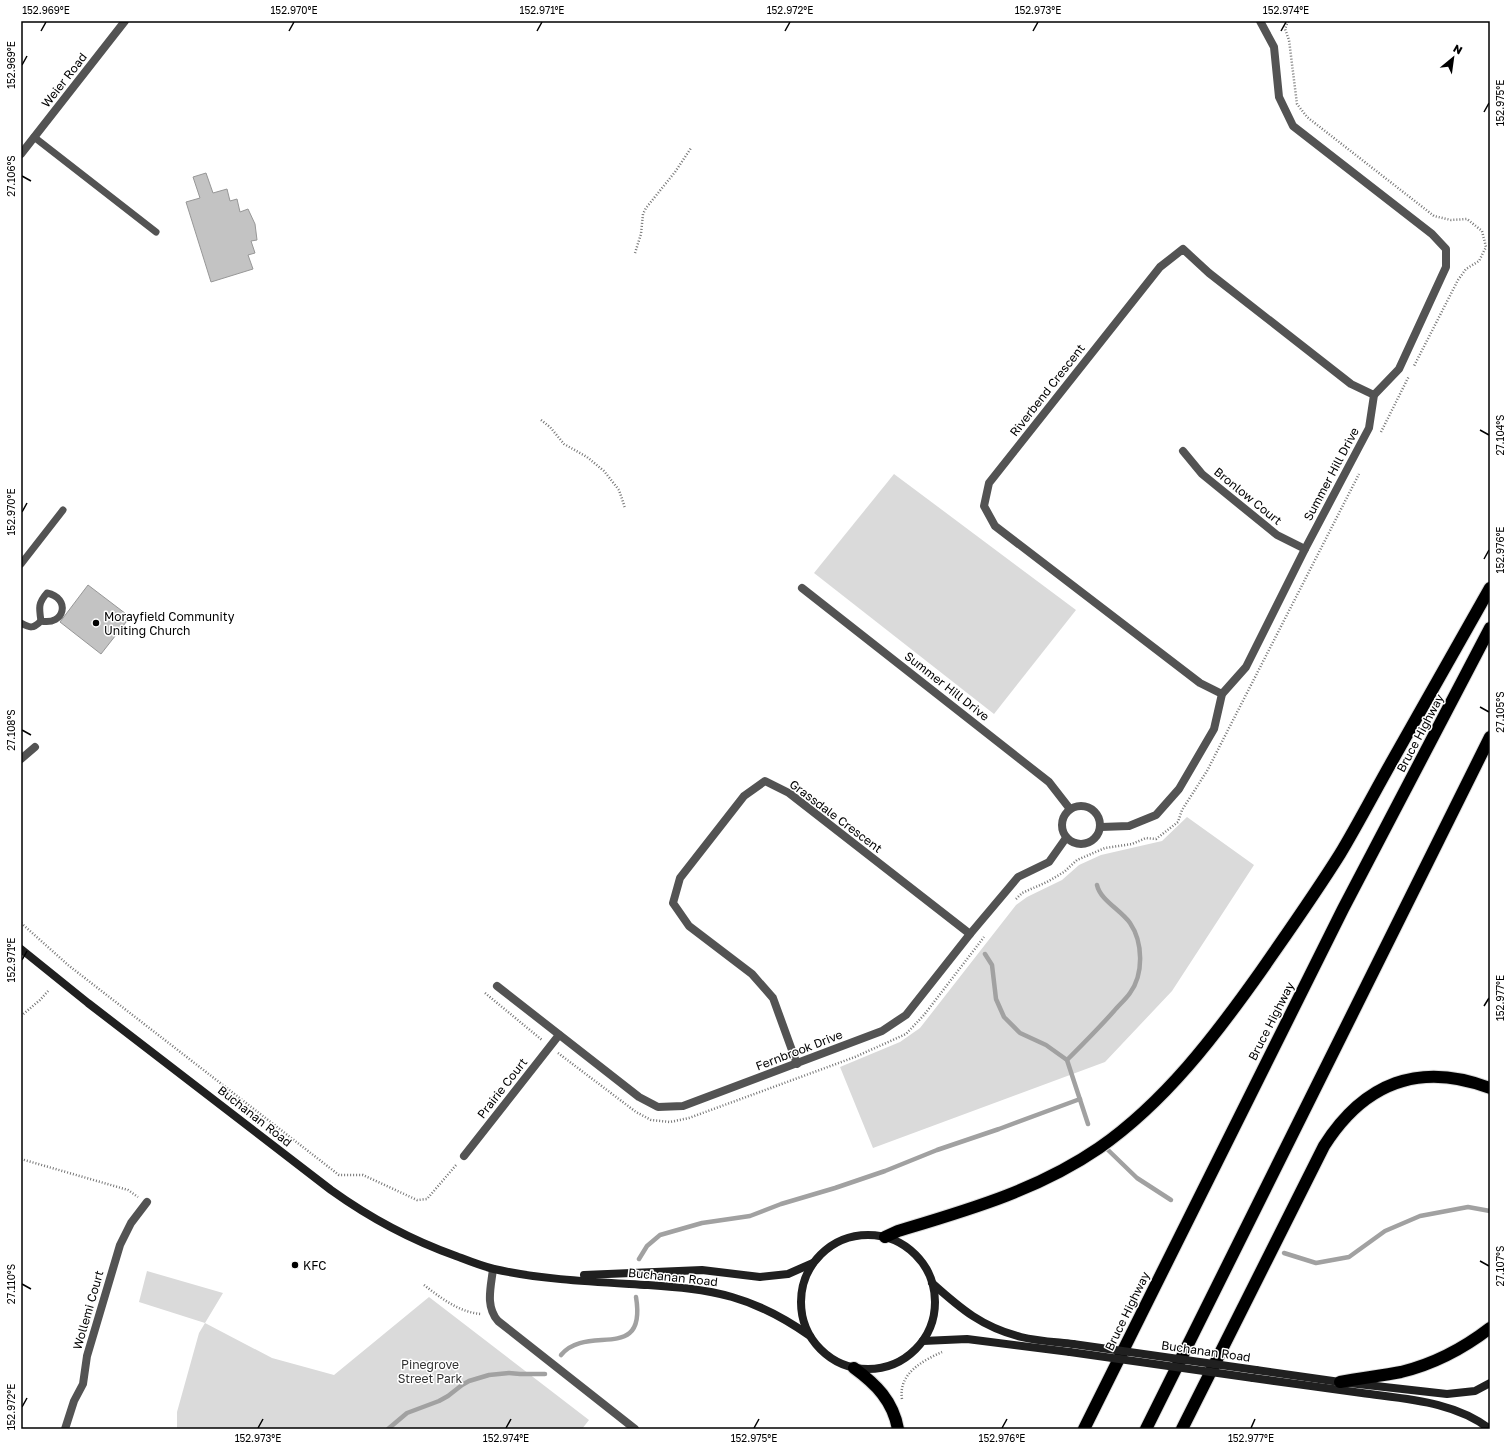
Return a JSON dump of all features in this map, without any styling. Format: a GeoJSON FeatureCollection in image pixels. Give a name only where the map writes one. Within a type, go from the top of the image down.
{"type":"FeatureCollection","features":[{"type":"Feature","properties":{"kind":"highway"},"geometry":{"type":"LineString","coordinates":[[884,1237],[898,1231],[992,1202],[1048,1178],[1099,1148],[1123,1131],[1160,1097],[1201,1051],[1245,993],[1323,880],[1349,838],[1490,588]]}},
{"type":"Feature","properties":{"kind":"highway","name":"Bruce Highway"},"geometry":{"type":"LineString","coordinates":[[1084,1429],[1343,909],[1490,628]]}},
{"type":"Feature","properties":{"kind":"highway"},"geometry":{"type":"LineString","coordinates":[[1146,1429],[1490,737]]}},
{"type":"Feature","properties":{"kind":"highway"},"geometry":{"type":"LineString","coordinates":[[1182,1429],[1324,1146],[1345,1116],[1369,1096],[1385,1087],[1426,1076],[1471,1080],[1490,1088]]}},
{"type":"Feature","properties":{"kind":"highway"},"geometry":{"type":"LineString","coordinates":[[1340,1382],[1382,1376],[1423,1365],[1462,1347],[1490,1328]]}},
{"type":"Feature","properties":{"kind":"highway"},"geometry":{"type":"LineString","coordinates":[[854,1368],[877,1386],[886,1397],[894,1410],[898,1429]]}},
{"type":"Feature","properties":{"kind":"main road","name":"Buchanan Road"},"geometry":{"type":"LineString","coordinates":[[21,949],[354,1207],[403,1235],[436,1249],[493,1269],[547,1277],[677,1287],[731,1296],[765,1309],[792,1323],[810,1336]]}},
{"type":"Feature","properties":{"kind":"main road"},"geometry":{"type":"LineString","coordinates":[[865,1235],[884,1237],[903,1245],[918,1257],[929,1274],[932,1283],[935,1309],[931,1326],[923,1341],[910,1355],[893,1365],[873,1369],[854,1368],[836,1362],[815,1344],[802,1318],[801,1299],[804,1280],[813,1263],[829,1247],[843,1240],[865,1235]]}},
{"type":"Feature","properties":{"kind":"main road","name":"Buchanan Road"},"geometry":{"type":"LineString","coordinates":[[547,1277],[702,1270],[760,1277],[788,1274],[813,1263]]}},
{"type":"Feature","properties":{"kind":"main road","name":"Buchanan Road"},"geometry":{"type":"LineString","coordinates":[[932,1283],[960,1308],[989,1326],[1022,1337],[1340,1382],[1447,1394],[1474,1391],[1490,1383]]}},
{"type":"Feature","properties":{"kind":"main road","name":"Buchanan Road"},"geometry":{"type":"LineString","coordinates":[[923,1341],[967,1339],[1414,1400],[1441,1406],[1466,1414],[1482,1422],[1490,1429]]}},
{"type":"Feature","properties":{"kind":"street","name":"Weier Road"},"geometry":{"type":"LineString","coordinates":[[21,154],[125,21]]}},
{"type":"Feature","properties":{"kind":"street"},"geometry":{"type":"LineString","coordinates":[[1261,21],[1274,48],[1279,97],[1293,126],[1432,234],[1446,249],[1446,267],[1399,369],[1374,395]]}},
{"type":"Feature","properties":{"kind":"street","name":"Riverbend Crescent"},"geometry":{"type":"LineString","coordinates":[[1222,694],[1200,682],[995,526],[984,506],[990,483],[1160,266],[1184,249],[1209,273],[1351,384],[1374,395]]}},
{"type":"Feature","properties":{"kind":"street","name":"Summer Hill Drive"},"geometry":{"type":"LineString","coordinates":[[1101,827],[1129,826],[1156,814],[1179,789],[1214,729],[1222,694],[1246,667],[1305,549],[1369,428],[1374,395]]}},
{"type":"Feature","properties":{"kind":"street","name":"Bronlow Court"},"geometry":{"type":"LineString","coordinates":[[1183,451],[1202,474],[1277,535],[1305,549]]}},
{"type":"Feature","properties":{"kind":"street","name":"Summer Hill Drive"},"geometry":{"type":"LineString","coordinates":[[802,588],[1049,782],[1070,809]]}},
{"type":"Feature","properties":{"kind":"street"},"geometry":{"type":"LineString","coordinates":[[21,759],[35,747]]}},
{"type":"Feature","properties":{"kind":"street","name":"Grassdale Crescent"},"geometry":{"type":"LineString","coordinates":[[796,1064],[773,998],[752,974],[689,926],[673,903],[680,878],[744,796],[766,781],[789,793],[970,934]]}},
{"type":"Feature","properties":{"kind":"street"},"geometry":{"type":"LineString","coordinates":[[1076,806],[1085,806],[1091,808],[1096,813],[1100,819],[1101,827],[1095,840],[1082,845],[1066,838],[1062,832],[1062,822],[1064,816],[1070,809],[1076,806]]}},
{"type":"Feature","properties":{"kind":"street","name":"Fernbrook Drive"},"geometry":{"type":"LineString","coordinates":[[497,986],[639,1097],[658,1107],[683,1106],[882,1031],[906,1015],[970,934],[1018,877],[1049,862],[1066,838]]}},
{"type":"Feature","properties":{"kind":"street","name":"Prairie Court"},"geometry":{"type":"LineString","coordinates":[[464,1156],[559,1035]]}},
{"type":"Feature","properties":{"kind":"street","name":"Wollemi Court"},"geometry":{"type":"LineString","coordinates":[[65,1429],[74,1401],[83,1384],[87,1356],[120,1245],[131,1223],[147,1202]]}},
{"type":"Feature","properties":{"kind":"street"},"geometry":{"type":"LineString","coordinates":[[493,1269],[490,1297],[492,1315],[635,1429]]}},
{"type":"Feature","properties":{"kind":"lane"},"geometry":{"type":"LineString","coordinates":[[34,137],[156,232]]}},
{"type":"Feature","properties":{"kind":"lane"},"geometry":{"type":"LineString","coordinates":[[21,564],[62,510]]}},
{"type":"Feature","properties":{"kind":"lane"},"geometry":{"type":"LineString","coordinates":[[21,623],[30,628],[36,627],[41,622]]}},
{"type":"Feature","properties":{"kind":"path"},"geometry":{"type":"LineString","coordinates":[[1288,21],[1285,29],[1289,40],[1297,104],[1307,117],[1434,216],[1451,220],[1467,219],[1482,231],[1486,247],[1479,262],[1466,269],[1458,280],[1379,434]]}},
{"type":"Feature","properties":{"kind":"path"},"geometry":{"type":"LineString","coordinates":[[635,253],[641,234],[643,214],[646,208],[675,172],[691,148]]}},
{"type":"Feature","properties":{"kind":"path"},"geometry":{"type":"LineString","coordinates":[[541,420],[550,427],[564,444],[587,457],[604,470],[619,490],[625,508]]}},
{"type":"Feature","properties":{"kind":"path"},"geometry":{"type":"LineString","coordinates":[[1014,901],[1022,893],[1064,872],[1077,860],[1105,848],[1132,844],[1146,838],[1156,839],[1178,822],[1182,810],[1207,771],[1362,469]]}},
{"type":"Feature","properties":{"kind":"path"},"geometry":{"type":"LineString","coordinates":[[21,923],[68,964],[339,1175],[363,1175],[417,1200],[427,1199],[464,1156]]}},
{"type":"Feature","properties":{"kind":"path"},"geometry":{"type":"LineString","coordinates":[[485,994],[636,1112],[651,1120],[670,1122],[689,1118],[855,1057],[906,1034],[924,1015],[985,935]]}},
{"type":"Feature","properties":{"kind":"path"},"geometry":{"type":"LineString","coordinates":[[21,1016],[40,1000],[49,990]]}},
{"type":"Feature","properties":{"kind":"path"},"geometry":{"type":"LineString","coordinates":[[21,1159],[128,1190],[147,1202]]}},
{"type":"Feature","properties":{"kind":"path"},"geometry":{"type":"LineString","coordinates":[[424,1285],[447,1302],[475,1314],[492,1315]]}},
{"type":"Feature","properties":{"kind":"path"},"geometry":{"type":"LineString","coordinates":[[894,1410],[904,1406],[902,1389],[908,1375],[923,1362],[947,1351]]}},
{"type":"Feature","properties":{"kind":"green space"},"geometry":{"type":"Polygon","coordinates":[[[894,474],[1076,610],[994,714],[814,573],[894,474]]]}},
{"type":"Feature","properties":{"kind":"green space"},"geometry":{"type":"Polygon","coordinates":[[[1187,817],[1254,865],[1172,991],[1105,1062],[873,1148],[840,1067],[900,1042],[920,1028],[1016,905],[1027,897],[1062,880],[1079,865],[1101,855],[1162,841],[1187,817]]]}},
{"type":"Feature","properties":{"kind":"green space"},"geometry":{"type":"Polygon","coordinates":[[[147,1271],[223,1293],[205,1323],[139,1302],[147,1271]]]}},
{"type":"Feature","properties":{"kind":"green space","name":"Pinegrove Street Park"},"geometry":{"type":"Polygon","coordinates":[[[429,1297],[589,1420],[582,1429],[177,1429],[177,1412],[199,1333],[205,1323],[272,1358],[334,1375],[429,1297]]]}},
{"type":"Feature","properties":{"kind":"building"},"geometry":{"type":"Polygon","coordinates":[[[206,173],[213,193],[227,189],[230,201],[237,199],[240,212],[248,209],[255,224],[257,240],[251,241],[255,253],[248,255],[253,269],[211,282],[186,202],[200,198],[193,177],[206,173]]]}},
{"type":"Feature","properties":{"kind":"building"},"geometry":{"type":"Polygon","coordinates":[[[88,585],[130,617],[101,654],[60,622],[88,585]]]}},
{"type":"Feature","properties":{"kind":"waterway"},"geometry":{"type":"LineString","coordinates":[[1067,1060],[1097,1030],[1128,995],[1135,985],[1140,968],[1139,948],[1130,923],[1106,900],[1097,885]]}},
{"type":"Feature","properties":{"kind":"waterway"},"geometry":{"type":"LineString","coordinates":[[985,954],[992,965],[996,999],[1004,1017],[1020,1033],[1046,1045],[1067,1060],[1088,1124]]}},
{"type":"Feature","properties":{"kind":"waterway"},"geometry":{"type":"LineString","coordinates":[[639,1259],[647,1246],[660,1235],[702,1223],[750,1216],[781,1204],[885,1171],[937,1150],[1080,1099]]}},
{"type":"Feature","properties":{"kind":"waterway"},"geometry":{"type":"LineString","coordinates":[[1107,1149],[1137,1178],[1171,1200]]}},
{"type":"Feature","properties":{"kind":"waterway"},"geometry":{"type":"LineString","coordinates":[[1284,1253],[1316,1263],[1349,1257],[1385,1231],[1420,1216],[1468,1207],[1490,1211]]}},
{"type":"Feature","properties":{"kind":"waterway"},"geometry":{"type":"LineString","coordinates":[[561,1355],[572,1346],[585,1342],[624,1336],[633,1330],[637,1317],[636,1297]]}},
{"type":"Feature","properties":{"kind":"waterway"},"geometry":{"type":"LineString","coordinates":[[388,1429],[407,1413],[439,1401],[469,1381],[489,1375],[509,1373],[545,1374]]}},
{"type":"Feature","properties":{"kind":"place","name":"Morayfield Community Uniting Church"},"geometry":{"type":"Point","coordinates":[96,623]}},
{"type":"Feature","properties":{"kind":"place","name":"KFC"},"geometry":{"type":"Point","coordinates":[295,1265]}}]}
